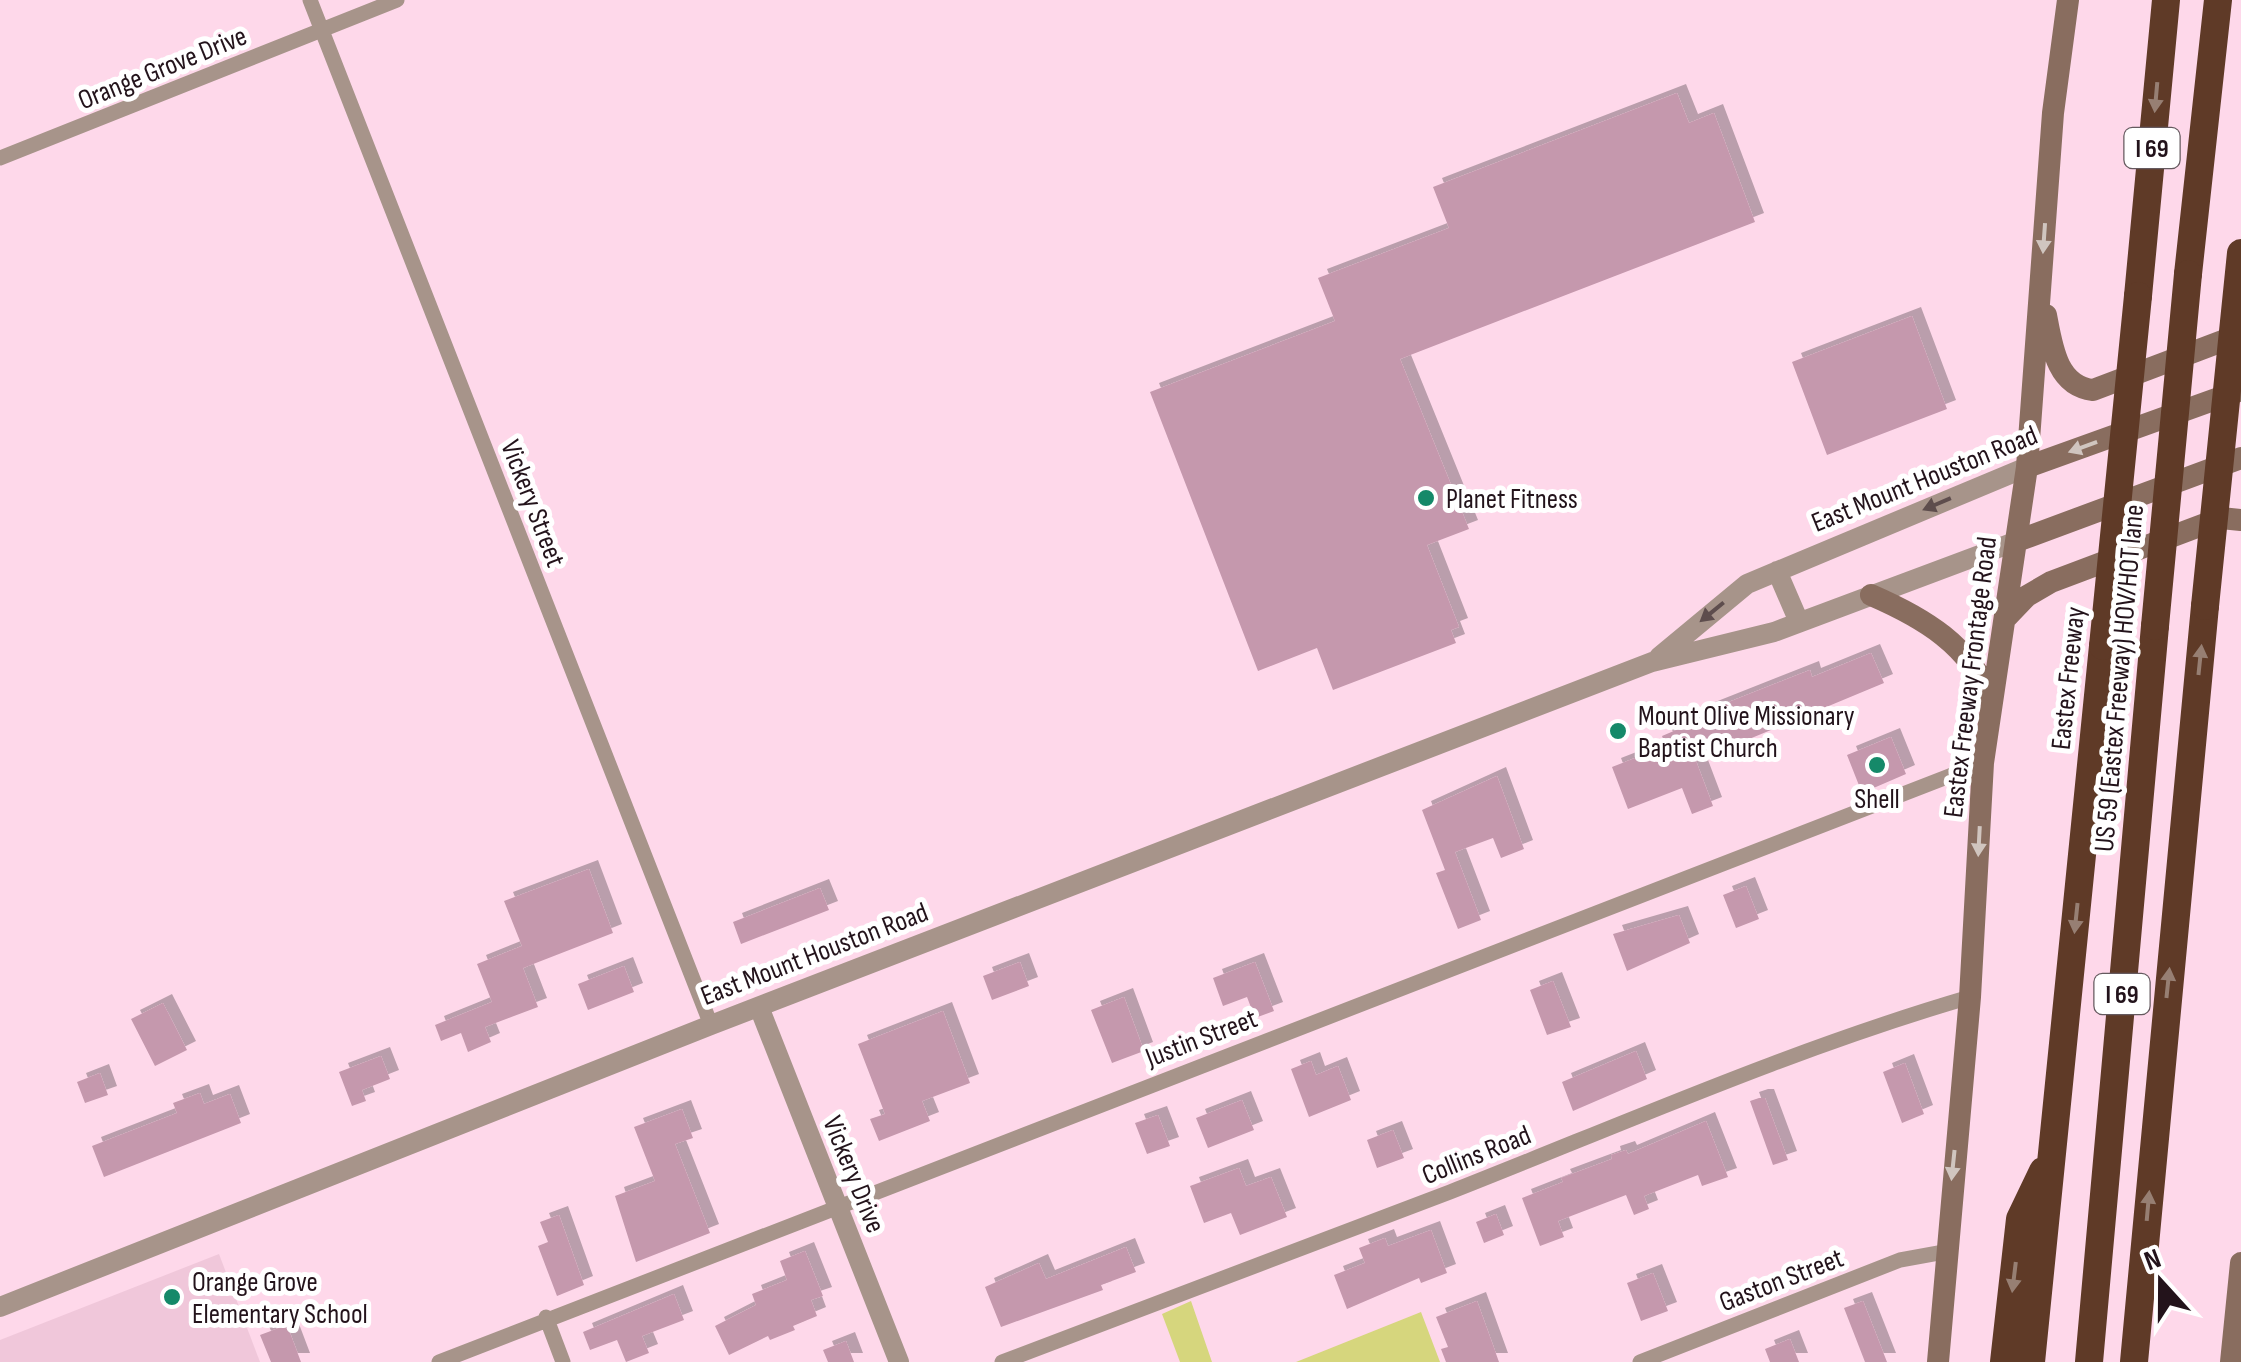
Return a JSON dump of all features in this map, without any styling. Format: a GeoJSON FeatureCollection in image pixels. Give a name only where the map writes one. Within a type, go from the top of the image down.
{"type":"FeatureCollection","features":[{"type":"Feature","properties":{"kind":"highway","name":"Eastex Freeway"},"geometry":{"type":"LineString","coordinates":[[2031,1362],[2166,0]]}},
{"type":"Feature","properties":{"kind":"highway","name":"US 59 (Eastex Freeway) HOV/HOT lane"},"geometry":{"type":"LineString","coordinates":[[2090,1362],[2188,274],[2218,0]]}},
{"type":"Feature","properties":{"kind":"highway","name":"I 69"},"geometry":{"type":"LineString","coordinates":[[2134,1362],[2241,253]]}},
{"type":"Feature","properties":{"kind":"highway"},"geometry":{"type":"LineString","coordinates":[[2004,1362],[2020,1218],[2052,1152]]}},
{"type":"Feature","properties":{"kind":"highway"},"geometry":{"type":"LineString","coordinates":[[2140,1303],[2147,1362]]}},
{"type":"Feature","properties":{"kind":"main road","name":"Eastex Freeway Frontage Road"},"geometry":{"type":"LineString","coordinates":[[1938,1362],[1944,1252],[1970,997],[1983,763],[2027,467],[2053,113],[2068,0]]}},
{"type":"Feature","properties":{"kind":"main road"},"geometry":{"type":"LineString","coordinates":[[2040,287],[2060,364],[2076,388],[2093,390],[2241,334]]}},
{"type":"Feature","properties":{"kind":"main road","name":"East Mount Houston Road"},"geometry":{"type":"LineString","coordinates":[[2027,467],[2241,390]]}},
{"type":"Feature","properties":{"kind":"main road","name":"East Mount Houston Road"},"geometry":{"type":"LineString","coordinates":[[2016,541],[2241,458]]}},
{"type":"Feature","properties":{"kind":"main road"},"geometry":{"type":"LineString","coordinates":[[2005,620],[2027,596],[2051,582],[2221,518],[2241,520]]}},
{"type":"Feature","properties":{"kind":"main road"},"geometry":{"type":"LineString","coordinates":[[1871,595],[1917,615],[1952,642],[1984,682],[1992,702]]}},
{"type":"Feature","properties":{"kind":"main road"},"geometry":{"type":"LineString","coordinates":[[2231,1362],[2239,1317],[2241,1263]]}},
{"type":"Feature","properties":{"kind":"street","name":"Vickery Street"},"geometry":{"type":"LineString","coordinates":[[310,0],[711,1025]]}},
{"type":"Feature","properties":{"kind":"street","name":"Orange Grove Drive"},"geometry":{"type":"LineString","coordinates":[[0,158],[397,0]]}},
{"type":"Feature","properties":{"kind":"street","name":"East Mount Houston Road"},"geometry":{"type":"LineString","coordinates":[[1652,662],[1747,584],[2027,467]]}},
{"type":"Feature","properties":{"kind":"street","name":"East Mount Houston Road"},"geometry":{"type":"LineString","coordinates":[[0,1307],[711,1025],[1652,662],[1799,622],[2016,541]]}},
{"type":"Feature","properties":{"kind":"street"},"geometry":{"type":"LineString","coordinates":[[1777,571],[1799,622]]}},
{"type":"Feature","properties":{"kind":"street","name":"Justin Street"},"geometry":{"type":"LineString","coordinates":[[439,1362],[1983,763]]}},
{"type":"Feature","properties":{"kind":"street","name":"Collins Road"},"geometry":{"type":"LineString","coordinates":[[1002,1362],[1449,1192],[1744,1073],[1872,1025],[1970,997]]}},
{"type":"Feature","properties":{"kind":"street","name":"Vickery Drive"},"geometry":{"type":"LineString","coordinates":[[759,1007],[899,1362]]}},
{"type":"Feature","properties":{"kind":"street","name":"Gaston Street"},"geometry":{"type":"LineString","coordinates":[[1640,1362],[1900,1260],[1944,1252]]}},
{"type":"Feature","properties":{"kind":"street"},"geometry":{"type":"LineString","coordinates":[[546,1318],[564,1362]]}},
{"type":"Feature","properties":{"kind":"shaded area","name":"Orange Grove Elementary School"},"geometry":{"type":"Polygon","coordinates":[[[219,1254],[260,1362],[0,1362],[0,1340],[219,1254]]]}},
{"type":"Feature","properties":{"kind":"shaded area"},"geometry":{"type":"Polygon","coordinates":[[[1191,1301],[1212,1362],[1180,1362],[1162,1314],[1191,1301]]]}},
{"type":"Feature","properties":{"kind":"shaded area"},"geometry":{"type":"Polygon","coordinates":[[[1421,1312],[1440,1362],[1296,1362],[1421,1312]]]}},
{"type":"Feature","properties":{"kind":"building"},"geometry":{"type":"Polygon","coordinates":[[[1677,93],[1689,123],[1714,113],[1755,222],[1400,359],[1469,529],[1427,545],[1459,627],[1451,630],[1456,643],[1333,690],[1317,648],[1258,671],[1150,392],[1335,321],[1318,278],[1449,228],[1433,187],[1677,93]]]}},
{"type":"Feature","properties":{"kind":"building"},"geometry":{"type":"Polygon","coordinates":[[[1912,316],[1947,409],[1827,455],[1792,362],[1912,316]]]}},
{"type":"Feature","properties":{"kind":"building"},"geometry":{"type":"Polygon","coordinates":[[[1871,653],[1884,683],[1696,761],[1713,806],[1692,814],[1682,788],[1628,809],[1612,767],[1666,746],[1662,736],[1688,725],[1686,719],[1810,670],[1812,677],[1871,653]]]}},
{"type":"Feature","properties":{"kind":"building","name":"Shell"},"geometry":{"type":"Polygon","coordinates":[[[1891,737],[1906,774],[1862,793],[1847,755],[1891,737]]]}},
{"type":"Feature","properties":{"kind":"building"},"geometry":{"type":"Polygon","coordinates":[[[1497,776],[1524,849],[1501,858],[1493,838],[1455,852],[1481,920],[1458,929],[1436,873],[1445,870],[1422,810],[1497,776]]]}},
{"type":"Feature","properties":{"kind":"building"},"geometry":{"type":"Polygon","coordinates":[[[589,869],[613,933],[523,968],[538,1007],[485,1027],[491,1042],[468,1052],[461,1033],[441,1041],[435,1025],[492,1002],[477,964],[522,946],[504,901],[589,869]]]}},
{"type":"Feature","properties":{"kind":"building"},"geometry":{"type":"Polygon","coordinates":[[[1746,886],[1759,919],[1736,928],[1723,895],[1746,886]]]}},
{"type":"Feature","properties":{"kind":"building"},"geometry":{"type":"Polygon","coordinates":[[[820,888],[829,910],[741,944],[733,922],[820,888]]]}},
{"type":"Feature","properties":{"kind":"building"},"geometry":{"type":"Polygon","coordinates":[[[1679,915],[1690,943],[1627,971],[1613,934],[1679,915]]]}},
{"type":"Feature","properties":{"kind":"building"},"geometry":{"type":"Polygon","coordinates":[[[1020,962],[1029,986],[992,1000],[983,976],[1020,962]]]}},
{"type":"Feature","properties":{"kind":"building"},"geometry":{"type":"Polygon","coordinates":[[[1255,962],[1274,1011],[1255,1018],[1247,997],[1223,1006],[1213,978],[1255,962]]]}},
{"type":"Feature","properties":{"kind":"building"},"geometry":{"type":"Polygon","coordinates":[[[624,966],[634,992],[588,1010],[578,984],[624,966]]]}},
{"type":"Feature","properties":{"kind":"building"},"geometry":{"type":"Polygon","coordinates":[[[1553,981],[1571,1027],[1547,1035],[1530,990],[1553,981]]]}},
{"type":"Feature","properties":{"kind":"building"},"geometry":{"type":"Polygon","coordinates":[[[1124,997],[1144,1051],[1112,1063],[1091,1010],[1124,997]]]}},
{"type":"Feature","properties":{"kind":"building"},"geometry":{"type":"Polygon","coordinates":[[[163,1003],[187,1050],[155,1066],[131,1019],[163,1003]]]}},
{"type":"Feature","properties":{"kind":"building"},"geometry":{"type":"Polygon","coordinates":[[[943,1011],[970,1083],[922,1101],[930,1121],[879,1141],[870,1119],[885,1114],[858,1044],[943,1011]]]}},
{"type":"Feature","properties":{"kind":"building"},"geometry":{"type":"Polygon","coordinates":[[[1636,1051],[1647,1079],[1573,1111],[1562,1082],[1636,1051]]]}},
{"type":"Feature","properties":{"kind":"building"},"geometry":{"type":"Polygon","coordinates":[[[381,1056],[390,1079],[362,1090],[366,1101],[352,1106],[339,1072],[381,1056]]]}},
{"type":"Feature","properties":{"kind":"building"},"geometry":{"type":"Polygon","coordinates":[[[1311,1061],[1316,1075],[1338,1066],[1351,1100],[1309,1117],[1291,1069],[1311,1061]]]}},
{"type":"Feature","properties":{"kind":"building"},"geometry":{"type":"Polygon","coordinates":[[[1905,1063],[1924,1114],[1902,1123],[1883,1072],[1905,1063]]]}},
{"type":"Feature","properties":{"kind":"building"},"geometry":{"type":"Polygon","coordinates":[[[100,1073],[108,1095],[85,1103],[77,1082],[100,1073]]]}},
{"type":"Feature","properties":{"kind":"building"},"geometry":{"type":"Polygon","coordinates":[[[200,1093],[204,1104],[230,1094],[241,1123],[104,1177],[92,1146],[177,1113],[173,1103],[200,1093]]]}},
{"type":"Feature","properties":{"kind":"building"},"geometry":{"type":"Polygon","coordinates":[[[1765,1098],[1788,1160],[1773,1165],[1750,1101],[1765,1098]]]}},
{"type":"Feature","properties":{"kind":"building"},"geometry":{"type":"Polygon","coordinates":[[[1242,1100],[1254,1130],[1208,1148],[1196,1118],[1242,1100]]]}},
{"type":"Feature","properties":{"kind":"building"},"geometry":{"type":"Polygon","coordinates":[[[682,1109],[693,1138],[675,1144],[710,1233],[636,1262],[615,1196],[655,1181],[634,1127],[682,1109]]]}},
{"type":"Feature","properties":{"kind":"building"},"geometry":{"type":"Polygon","coordinates":[[[1158,1115],[1170,1146],[1147,1154],[1135,1123],[1158,1115]]]}},
{"type":"Feature","properties":{"kind":"building"},"geometry":{"type":"Polygon","coordinates":[[[1706,1121],[1728,1177],[1702,1186],[1698,1175],[1644,1196],[1649,1209],[1634,1215],[1626,1195],[1558,1221],[1564,1237],[1540,1246],[1522,1198],[1612,1159],[1611,1155],[1626,1150],[1628,1154],[1706,1121]]]}},
{"type":"Feature","properties":{"kind":"building"},"geometry":{"type":"Polygon","coordinates":[[[1393,1130],[1404,1158],[1377,1168],[1367,1140],[1393,1130]]]}},
{"type":"Feature","properties":{"kind":"building"},"geometry":{"type":"Polygon","coordinates":[[[1239,1168],[1246,1186],[1271,1177],[1287,1217],[1240,1235],[1231,1213],[1204,1223],[1190,1186],[1239,1168]]]}},
{"type":"Feature","properties":{"kind":"building"},"geometry":{"type":"Polygon","coordinates":[[[1496,1214],[1504,1235],[1484,1243],[1476,1222],[1496,1214]]]}},
{"type":"Feature","properties":{"kind":"building"},"geometry":{"type":"Polygon","coordinates":[[[559,1215],[584,1285],[557,1296],[538,1246],[548,1242],[540,1222],[559,1215]]]}},
{"type":"Feature","properties":{"kind":"building"},"geometry":{"type":"Polygon","coordinates":[[[1431,1230],[1447,1273],[1421,1283],[1419,1278],[1347,1309],[1334,1275],[1365,1263],[1359,1248],[1385,1238],[1388,1246],[1431,1230]]]}},
{"type":"Feature","properties":{"kind":"building"},"geometry":{"type":"Polygon","coordinates":[[[1126,1247],[1136,1272],[1101,1285],[1103,1290],[1001,1327],[985,1287],[1039,1263],[1046,1279],[1126,1247]]]}},
{"type":"Feature","properties":{"kind":"building"},"geometry":{"type":"Polygon","coordinates":[[[805,1251],[823,1296],[811,1300],[817,1316],[793,1326],[795,1330],[770,1340],[768,1336],[729,1355],[715,1326],[756,1305],[752,1294],[787,1280],[780,1261],[805,1251]]]}},
{"type":"Feature","properties":{"kind":"building"},"geometry":{"type":"Polygon","coordinates":[[[1653,1273],[1668,1311],[1641,1321],[1627,1283],[1653,1273]]]}},
{"type":"Feature","properties":{"kind":"building"},"geometry":{"type":"Polygon","coordinates":[[[674,1294],[684,1320],[642,1336],[649,1353],[626,1362],[617,1340],[590,1350],[583,1332],[674,1294]]]}},
{"type":"Feature","properties":{"kind":"building"},"geometry":{"type":"Polygon","coordinates":[[[1477,1301],[1499,1362],[1446,1362],[1441,1349],[1448,1347],[1436,1317],[1477,1301]]]}},
{"type":"Feature","properties":{"kind":"building"},"geometry":{"type":"Polygon","coordinates":[[[1863,1301],[1887,1362],[1865,1362],[1844,1308],[1863,1301]]]}},
{"type":"Feature","properties":{"kind":"building"},"geometry":{"type":"Polygon","coordinates":[[[287,1325],[301,1362],[271,1362],[260,1335],[287,1325]]]}},
{"type":"Feature","properties":{"kind":"building"},"geometry":{"type":"Polygon","coordinates":[[[1790,1339],[1799,1362],[1770,1362],[1765,1349],[1790,1339]]]}},
{"type":"Feature","properties":{"kind":"building"},"geometry":{"type":"Polygon","coordinates":[[[846,1341],[854,1362],[828,1362],[823,1350],[846,1341]]]}},
{"type":"Feature","properties":{"kind":"place","name":"Planet Fitness"},"geometry":{"type":"Point","coordinates":[1426,498]}},
{"type":"Feature","properties":{"kind":"place","name":"Mount Olive Missionary Baptist Church"},"geometry":{"type":"Point","coordinates":[1618,731]}},
{"type":"Feature","properties":{"kind":"place","name":"Shell"},"geometry":{"type":"Point","coordinates":[1877,765]}},
{"type":"Feature","properties":{"kind":"place","name":"Orange Grove Elementary School"},"geometry":{"type":"Point","coordinates":[172,1297]}}]}
